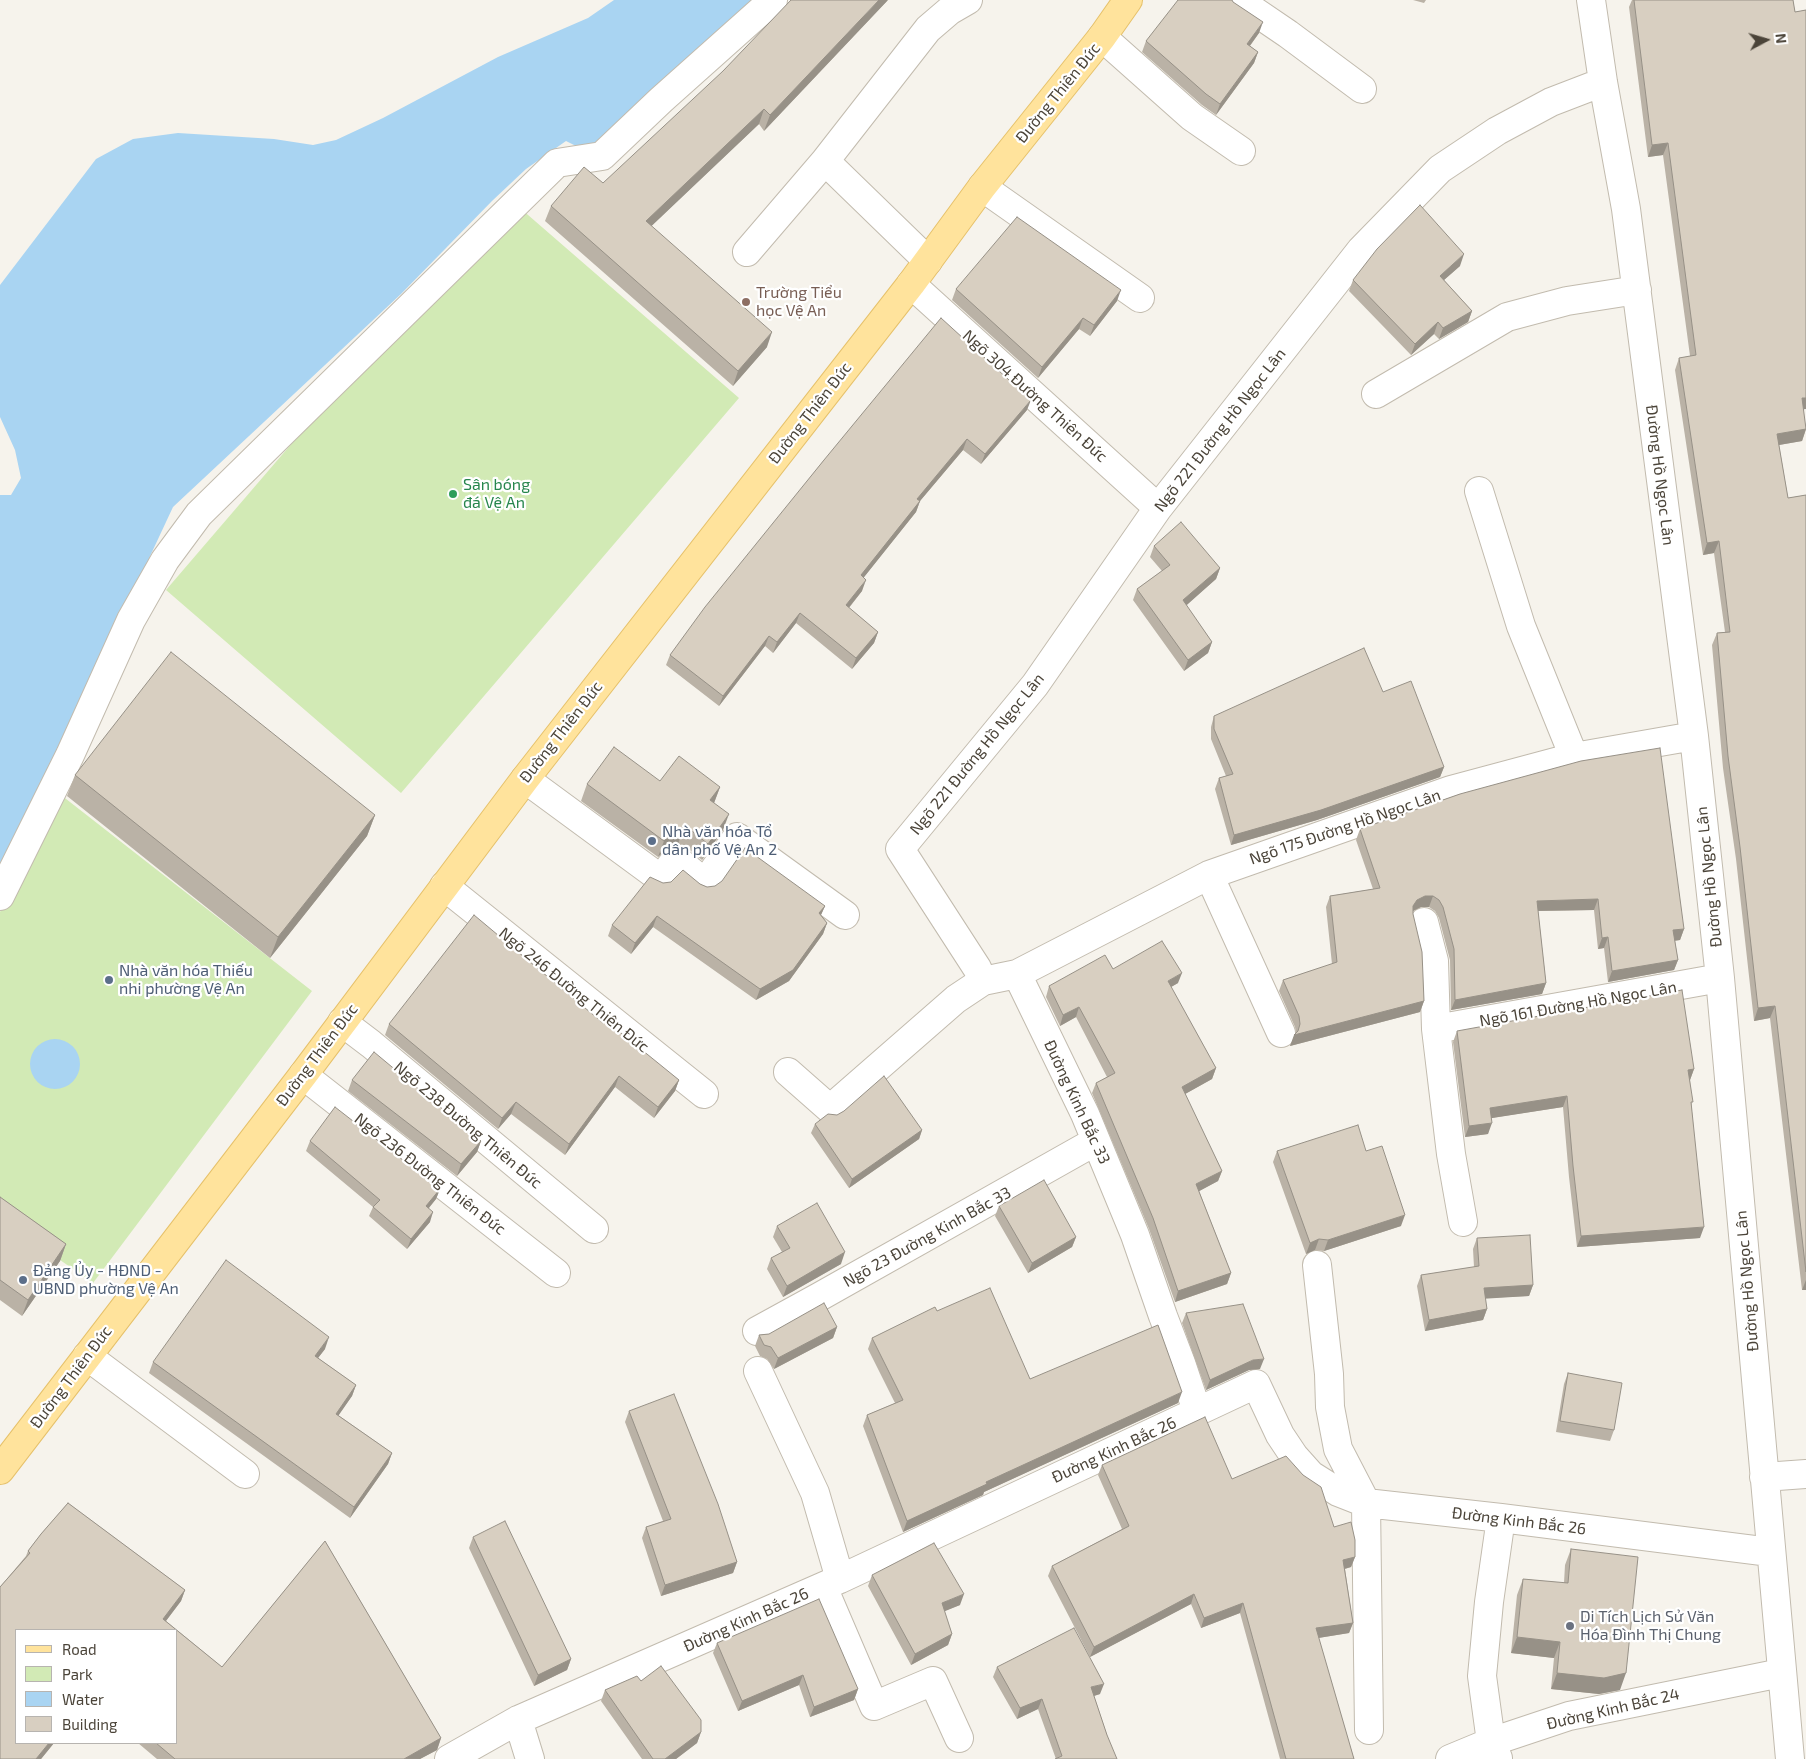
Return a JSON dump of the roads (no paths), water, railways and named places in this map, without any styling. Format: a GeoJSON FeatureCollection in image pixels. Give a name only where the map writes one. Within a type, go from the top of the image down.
{"type":"FeatureCollection","features":[{"type":"Feature","properties":{"kind":"main road","name":"Đường Thiên Đức"},"geometry":{"type":"LineString","coordinates":[[0,1470],[303,1074],[525,779],[911,284],[982,187],[1102,37],[1128,0]]}},
{"type":"Feature","properties":{"kind":"street"},"geometry":{"type":"LineString","coordinates":[[0,896],[70,755],[131,620],[165,560],[199,514],[557,163],[602,156],[773,0]]}},
{"type":"Feature","properties":{"kind":"street"},"geometry":{"type":"LineString","coordinates":[[747,252],[825,161],[928,29],[949,11],[968,0]]}},
{"type":"Feature","properties":{"kind":"street"},"geometry":{"type":"LineString","coordinates":[[1238,0],[1288,34],[1362,89]]}},
{"type":"Feature","properties":{"kind":"street","name":"Đường Hồ Ngọc Lân"},"geometry":{"type":"LineString","coordinates":[[1591,0],[1603,82],[1626,209],[1694,736],[1720,978],[1790,1759]]}},
{"type":"Feature","properties":{"kind":"street"},"geometry":{"type":"LineString","coordinates":[[1102,37],[1192,117],[1241,151]]}},
{"type":"Feature","properties":{"kind":"street","name":"Ngõ 221 Đường Hồ Ngọc Lân"},"geometry":{"type":"LineString","coordinates":[[983,981],[977,968],[900,849],[1035,685],[1158,508],[1361,250],[1440,168],[1497,130],[1551,102],[1603,82]]}},
{"type":"Feature","properties":{"kind":"street"},"geometry":{"type":"LineString","coordinates":[[825,161],[928,261]]}},
{"type":"Feature","properties":{"kind":"street"},"geometry":{"type":"LineString","coordinates":[[982,187],[1140,298]]}},
{"type":"Feature","properties":{"kind":"street","name":"Ngõ 304 Đường Thiên Đức"},"geometry":{"type":"LineString","coordinates":[[911,284],[1158,508]]}},
{"type":"Feature","properties":{"kind":"street"},"geometry":{"type":"LineString","coordinates":[[1376,394],[1507,317],[1567,301],[1637,290]]}},
{"type":"Feature","properties":{"kind":"street"},"geometry":{"type":"LineString","coordinates":[[1479,491],[1521,626],[1574,757]]}},
{"type":"Feature","properties":{"kind":"street","name":"Ngõ 175 Đường Hồ Ngọc Lân"},"geometry":{"type":"LineString","coordinates":[[1016,974],[1209,875],[1450,790],[1574,757],[1694,736]]}},
{"type":"Feature","properties":{"kind":"street"},"geometry":{"type":"LineString","coordinates":[[525,779],[661,879],[676,859],[705,883],[737,837],[845,915]]}},
{"type":"Feature","properties":{"kind":"street"},"geometry":{"type":"LineString","coordinates":[[1209,875],[1281,1033]]}},
{"type":"Feature","properties":{"kind":"street","name":"Ngõ 246 Đường Thiên Đức"},"geometry":{"type":"LineString","coordinates":[[444,886],[704,1094]]}},
{"type":"Feature","properties":{"kind":"street"},"geometry":{"type":"LineString","coordinates":[[1424,922],[1434,961],[1436,1029],[1451,1154],[1463,1222]]}},
{"type":"Feature","properties":{"kind":"street"},"geometry":{"type":"LineString","coordinates":[[788,1072],[830,1109],[956,998],[983,981],[1016,974]]}},
{"type":"Feature","properties":{"kind":"street","name":"Đường Kinh Bắc 33"},"geometry":{"type":"LineString","coordinates":[[1016,974],[1085,1114],[1135,1235],[1197,1411]]}},
{"type":"Feature","properties":{"kind":"street","name":"Ngõ 161 Đường Hồ Ngọc Lân"},"geometry":{"type":"LineString","coordinates":[[1436,1029],[1720,978]]}},
{"type":"Feature","properties":{"kind":"street","name":"Ngõ 238 Đường Thiên Đức"},"geometry":{"type":"LineString","coordinates":[[342,1022],[594,1229]]}},
{"type":"Feature","properties":{"kind":"street","name":"Ngõ 236 Đường Thiên Đức"},"geometry":{"type":"LineString","coordinates":[[303,1074],[556,1272]]}},
{"type":"Feature","properties":{"kind":"street","name":"Ngõ 23 Đường Kinh Bắc 33"},"geometry":{"type":"LineString","coordinates":[[757,1331],[1096,1141]]}},
{"type":"Feature","properties":{"kind":"street"},"geometry":{"type":"LineString","coordinates":[[1317,1265],[1329,1374],[1330,1407],[1338,1449],[1366,1503],[1369,1730]]}},
{"type":"Feature","properties":{"kind":"street"},"geometry":{"type":"LineString","coordinates":[[87,1356],[245,1474]]}},
{"type":"Feature","properties":{"kind":"street"},"geometry":{"type":"LineString","coordinates":[[758,1371],[815,1493],[832,1583],[874,1706],[933,1681],[959,1738]]}},
{"type":"Feature","properties":{"kind":"street","name":"Đường Kinh Bắc 26"},"geometry":{"type":"LineString","coordinates":[[449,1759],[518,1720],[832,1583],[1256,1384],[1280,1435],[1299,1462],[1311,1475],[1338,1492],[1366,1503],[1770,1552]]}},
{"type":"Feature","properties":{"kind":"street"},"geometry":{"type":"LineString","coordinates":[[1764,1477],[1806,1474]]}},
{"type":"Feature","properties":{"kind":"street"},"geometry":{"type":"LineString","coordinates":[[1494,1751],[1482,1676],[1489,1602],[1502,1518]]}},
{"type":"Feature","properties":{"kind":"street","name":"Đường Kinh Bắc 24"},"geometry":{"type":"LineString","coordinates":[[1450,1759],[1494,1751],[1569,1716],[1781,1673]]}},
{"type":"Feature","properties":{"kind":"street"},"geometry":{"type":"LineString","coordinates":[[518,1720],[530,1759]]}},
{"type":"Feature","properties":{"kind":"water"},"geometry":{"type":"Polygon","coordinates":[[[614,0],[761,0],[588,152],[566,141],[526,169],[401,294],[173,507],[25,824],[0,873],[0,495],[11,495],[21,478],[15,450],[0,417],[0,285],[96,159],[133,139],[178,133],[274,139],[313,145],[336,140],[383,118],[498,57],[588,18],[614,0]]]}},
{"type":"Feature","properties":{"kind":"water"},"geometry":{"type":"Polygon","coordinates":[[[50,1039],[60,1039],[73,1046],[80,1059],[80,1069],[73,1082],[60,1089],[50,1089],[41,1085],[34,1078],[30,1069],[30,1059],[34,1050],[41,1043],[50,1039]]]}},
{"type":"Feature","properties":{"kind":"place","name":"Trường Tiểu học Vệ An"},"geometry":{"type":"Point","coordinates":[746,302]}},
{"type":"Feature","properties":{"kind":"place","name":"Sân bóng đá Vệ An"},"geometry":{"type":"Point","coordinates":[453,494]}},
{"type":"Feature","properties":{"kind":"place","name":"Nhà văn hóa Tổ dân phố Vệ An 2"},"geometry":{"type":"Point","coordinates":[652,841]}},
{"type":"Feature","properties":{"kind":"place","name":"Nhà văn hóa Thiếu nhi phường Vệ An"},"geometry":{"type":"Point","coordinates":[109,980]}},
{"type":"Feature","properties":{"kind":"place","name":"Đảng Ủy - HĐND - UBND phường Vệ An"},"geometry":{"type":"Point","coordinates":[23,1280]}},
{"type":"Feature","properties":{"kind":"place","name":"Di Tích Lịch Sử Văn Hóa Đình Thị Chung"},"geometry":{"type":"Point","coordinates":[1570,1626]}}]}
